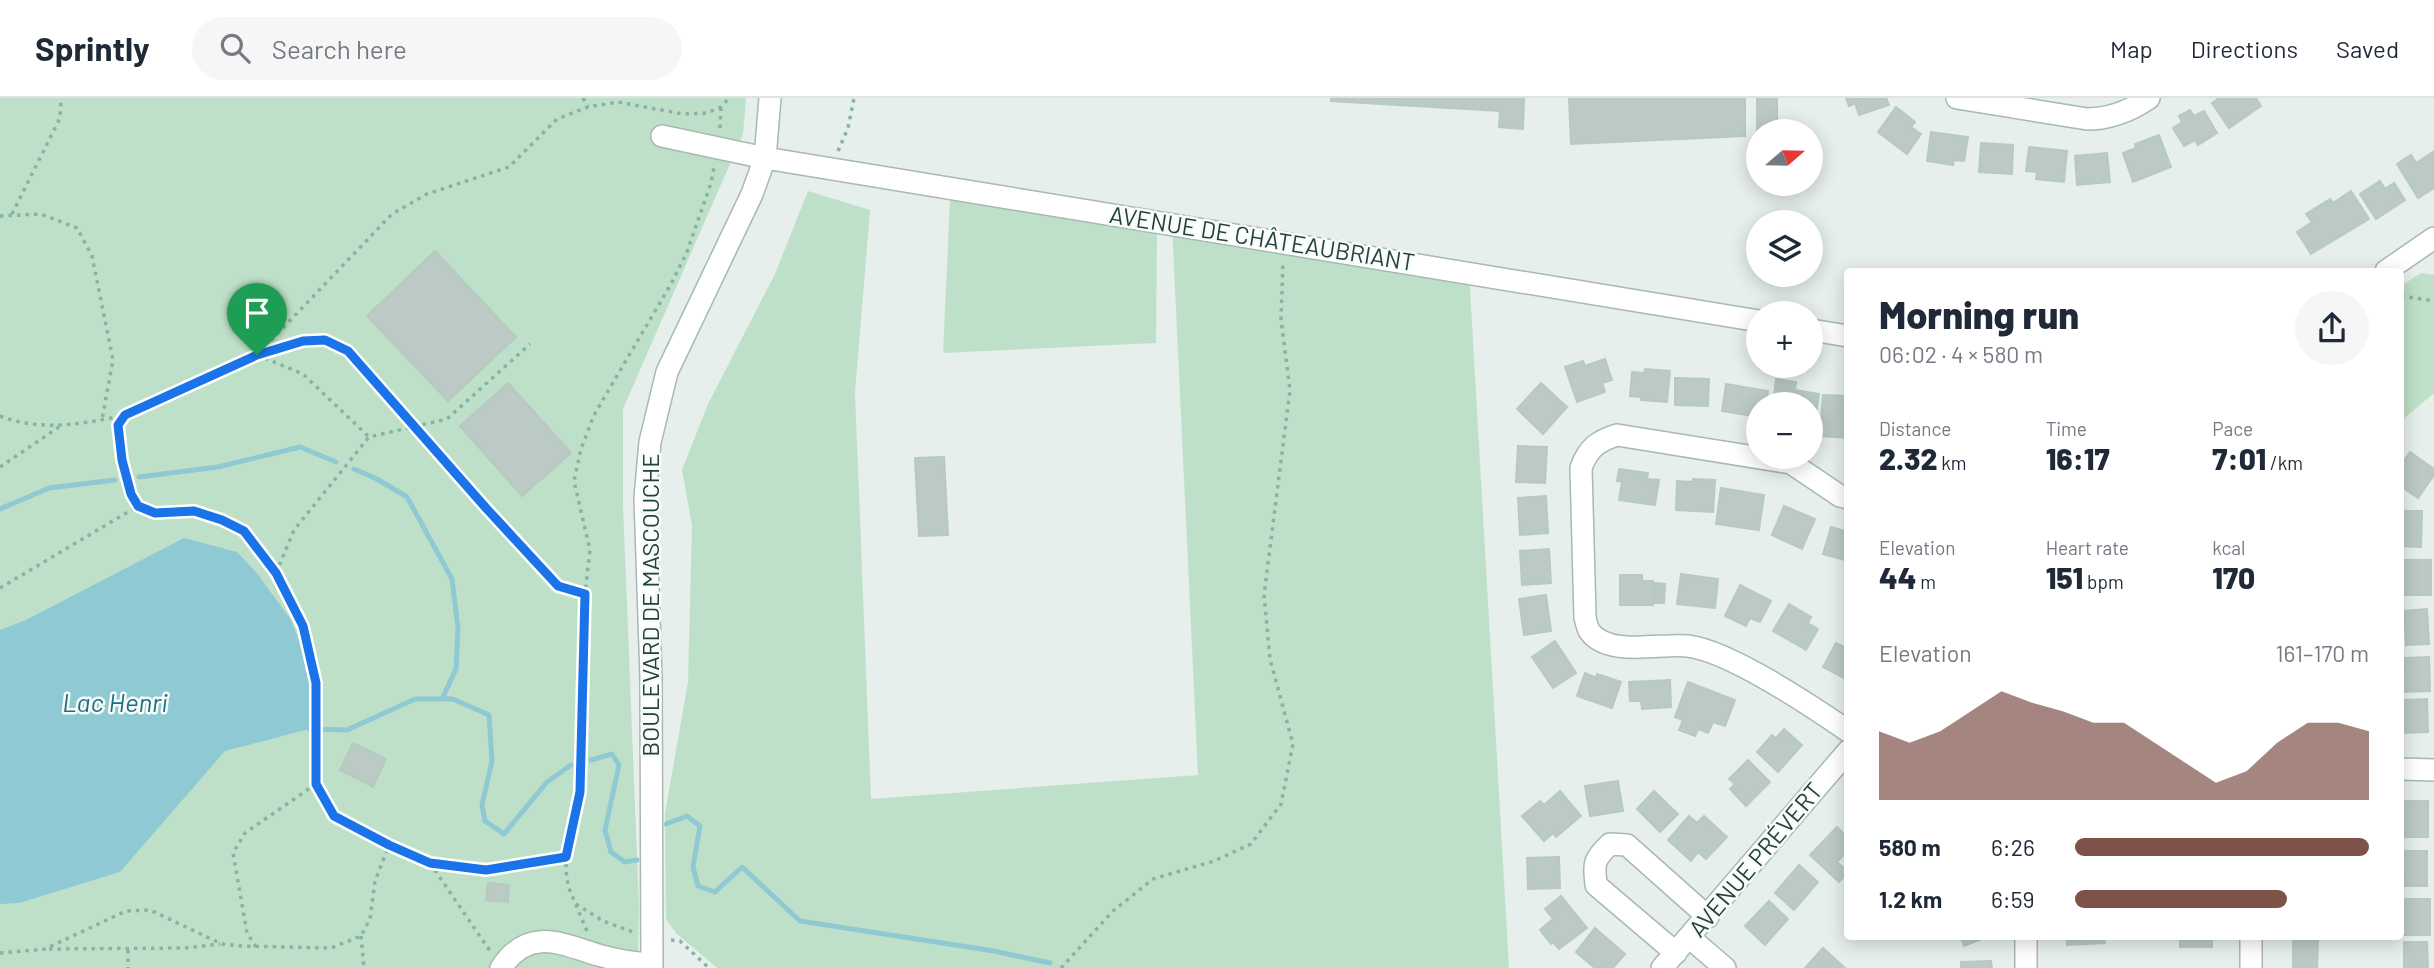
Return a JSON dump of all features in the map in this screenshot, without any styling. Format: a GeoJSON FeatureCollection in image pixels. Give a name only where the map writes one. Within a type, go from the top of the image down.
{"type":"FeatureCollection","features":[{"type":"Feature","properties":{"kind":"street","name":"BOULEVARD DE MASCOUCHE"},"geometry":{"type":"LineString","coordinates":[[652,966],[651,678],[645,498],[650,442],[667,372],[752,194],[765,158],[770,98]]}},
{"type":"Feature","properties":{"kind":"street"},"geometry":{"type":"LineString","coordinates":[[1957,98],[2087,119],[2101,119],[2134,108],[2149,98]]}},
{"type":"Feature","properties":{"kind":"street","name":"AVENUE DE CHÂTEAUBRIANT"},"geometry":{"type":"LineString","coordinates":[[662,136],[765,158],[1746,319]]}},
{"type":"Feature","properties":{"kind":"street"},"geometry":{"type":"LineString","coordinates":[[2390,268],[2434,237]]}},
{"type":"Feature","properties":{"kind":"street"},"geometry":{"type":"LineString","coordinates":[[1823,332],[1844,335]]}},
{"type":"Feature","properties":{"kind":"street"},"geometry":{"type":"LineString","coordinates":[[1844,497],[1791,463],[1617,435],[1600,440],[1586,453],[1581,468],[1585,617],[1590,632],[1604,643],[1619,646],[1688,646],[1700,649],[1743,667],[1844,729]]}},
{"type":"Feature","properties":{"kind":"street","name":"AVENUE PRÉVERT"},"geometry":{"type":"LineString","coordinates":[[1676,953],[1844,756]]}},
{"type":"Feature","properties":{"kind":"street"},"geometry":{"type":"LineString","coordinates":[[2404,769],[2434,770]]}},
{"type":"Feature","properties":{"kind":"street"},"geometry":{"type":"LineString","coordinates":[[1708,917],[1627,845],[1610,844],[1594,863],[1596,885],[1676,953],[1725,968]]}},
{"type":"Feature","properties":{"kind":"street"},"geometry":{"type":"LineString","coordinates":[[2026,940],[2026,968]]}},
{"type":"Feature","properties":{"kind":"street"},"geometry":{"type":"LineString","coordinates":[[2251,940],[2251,968]]}},
{"type":"Feature","properties":{"kind":"street"},"geometry":{"type":"LineString","coordinates":[[498,963],[525,945],[547,941],[652,966]]}},
{"type":"Feature","properties":{"kind":"path"},"geometry":{"type":"LineString","coordinates":[[12,214],[60,118],[61,98]]}},
{"type":"Feature","properties":{"kind":"path"},"geometry":{"type":"LineString","coordinates":[[583,98],[588,107]]}},
{"type":"Feature","properties":{"kind":"path"},"geometry":{"type":"LineString","coordinates":[[257,355],[392,214],[427,194],[509,167],[557,119],[588,107],[618,103],[683,114],[707,113],[721,107],[729,98]]}},
{"type":"Feature","properties":{"kind":"path"},"geometry":{"type":"LineString","coordinates":[[831,169],[848,128],[854,98]]}},
{"type":"Feature","properties":{"kind":"path"},"geometry":{"type":"LineString","coordinates":[[719,136],[721,107]]}},
{"type":"Feature","properties":{"kind":"path"},"geometry":{"type":"LineString","coordinates":[[583,921],[568,886],[566,857],[580,792],[585,594],[590,550],[573,481],[581,449],[600,404],[671,285],[687,252],[711,183],[714,166]]}},
{"type":"Feature","properties":{"kind":"path"},"geometry":{"type":"LineString","coordinates":[[0,215],[41,214],[77,228],[92,256],[113,360],[102,420]]}},
{"type":"Feature","properties":{"kind":"path"},"geometry":{"type":"LineString","coordinates":[[1061,968],[1113,911],[1153,879],[1214,861],[1251,844],[1281,804],[1293,744],[1270,659],[1264,595],[1290,390],[1281,319],[1284,256]]}},
{"type":"Feature","properties":{"kind":"path"},"geometry":{"type":"LineString","coordinates":[[2404,296],[2434,301]]}},
{"type":"Feature","properties":{"kind":"path"},"geometry":{"type":"LineString","coordinates":[[0,416],[17,423],[61,426],[125,415],[257,355],[303,341],[325,340],[348,351],[558,586],[585,594]]}},
{"type":"Feature","properties":{"kind":"path"},"geometry":{"type":"LineString","coordinates":[[276,573],[294,530],[369,437],[447,419],[530,344]]}},
{"type":"Feature","properties":{"kind":"path"},"geometry":{"type":"LineString","coordinates":[[257,355],[303,374],[369,437]]}},
{"type":"Feature","properties":{"kind":"path"},"geometry":{"type":"LineString","coordinates":[[125,415],[118,425],[122,460],[131,494],[138,506],[155,513],[194,511],[222,520],[244,531],[276,573],[303,626],[316,683],[316,784],[334,816],[430,863],[486,870],[566,857]]}},
{"type":"Feature","properties":{"kind":"path"},"geometry":{"type":"LineString","coordinates":[[0,467],[61,426]]}},
{"type":"Feature","properties":{"kind":"path"},"geometry":{"type":"LineString","coordinates":[[0,588],[138,506]]}},
{"type":"Feature","properties":{"kind":"path"},"geometry":{"type":"LineString","coordinates":[[257,948],[247,933],[233,853],[245,833],[316,784]]}},
{"type":"Feature","properties":{"kind":"path"},"geometry":{"type":"LineString","coordinates":[[364,968],[361,936],[370,919],[375,881],[389,845]]}},
{"type":"Feature","properties":{"kind":"path"},"geometry":{"type":"LineString","coordinates":[[430,863],[498,963]]}},
{"type":"Feature","properties":{"kind":"path"},"geometry":{"type":"LineString","coordinates":[[576,904],[603,921],[640,933]]}},
{"type":"Feature","properties":{"kind":"path"},"geometry":{"type":"LineString","coordinates":[[45,949],[126,911],[150,910],[222,944]]}},
{"type":"Feature","properties":{"kind":"path"},"geometry":{"type":"LineString","coordinates":[[0,953],[45,949],[185,948],[222,944],[257,948],[331,948],[361,936]]}},
{"type":"Feature","properties":{"kind":"path"},"geometry":{"type":"LineString","coordinates":[[665,939],[680,941],[709,968]]}},
{"type":"Feature","properties":{"kind":"path"},"geometry":{"type":"LineString","coordinates":[[128,950],[128,968]]}},
{"type":"Feature","properties":{"kind":"green space"},"geometry":{"type":"Polygon","coordinates":[[[0,98],[746,98],[743,134],[623,409],[623,504],[639,907],[638,968],[0,968],[0,98]]]}},
{"type":"Feature","properties":{"kind":"green space"},"geometry":{"type":"Polygon","coordinates":[[[808,191],[870,210],[855,392],[871,799],[1198,775],[1172,225],[1469,271],[1509,968],[717,968],[676,933],[666,919],[665,813],[688,682],[692,525],[682,470],[708,404],[775,274],[808,191]]]}},
{"type":"Feature","properties":{"kind":"green space"},"geometry":{"type":"Polygon","coordinates":[[[950,200],[1157,230],[1156,343],[943,353],[950,200]]]}},
{"type":"Feature","properties":{"kind":"green space"},"geometry":{"type":"Polygon","coordinates":[[[2421,273],[2434,275],[2434,393],[2404,418],[2404,284],[2421,273]]]}},
{"type":"Feature","properties":{"kind":"water","name":"Lac Henri"},"geometry":{"type":"Polygon","coordinates":[[[184,538],[237,552],[256,572],[291,620],[306,658],[311,692],[309,729],[225,751],[120,872],[19,903],[0,904],[0,630],[26,620],[184,538]]]}},
{"type":"Feature","properties":{"kind":"building"},"geometry":{"type":"Polygon","coordinates":[[[1331,98],[1524,98],[1523,129],[1499,127],[1500,111],[1331,101],[1331,98]]]}},
{"type":"Feature","properties":{"kind":"building"},"geometry":{"type":"Polygon","coordinates":[[[1569,98],[1745,98],[1745,136],[1571,144],[1569,98]]]}},
{"type":"Feature","properties":{"kind":"building"},"geometry":{"type":"Polygon","coordinates":[[[1757,98],[1777,98],[1777,119],[1757,119],[1757,98]]]}},
{"type":"Feature","properties":{"kind":"building"},"geometry":{"type":"Polygon","coordinates":[[[1846,98],[1886,98],[1889,105],[1859,115],[1855,103],[1849,106],[1846,98]]]}},
{"type":"Feature","properties":{"kind":"building"},"geometry":{"type":"Polygon","coordinates":[[[2219,98],[2256,98],[2261,106],[2229,128],[2212,103],[2219,98]]]}},
{"type":"Feature","properties":{"kind":"building"},"geometry":{"type":"Polygon","coordinates":[[[1896,107],[1915,122],[1911,127],[1921,134],[1907,154],[1878,132],[1896,107]]]}},
{"type":"Feature","properties":{"kind":"building"},"geometry":{"type":"Polygon","coordinates":[[[2190,110],[2194,116],[2204,111],[2217,133],[2198,145],[2195,140],[2184,146],[2173,128],[2182,122],[2179,116],[2190,110]]]}},
{"type":"Feature","properties":{"kind":"building"},"geometry":{"type":"Polygon","coordinates":[[[1931,132],[1968,137],[1964,161],[1954,160],[1953,165],[1927,161],[1931,132]]]}},
{"type":"Feature","properties":{"kind":"building"},"geometry":{"type":"Polygon","coordinates":[[[2159,135],[2171,167],[2133,182],[2123,153],[2136,148],[2135,144],[2159,135]]]}},
{"type":"Feature","properties":{"kind":"building"},"geometry":{"type":"Polygon","coordinates":[[[1981,143],[2013,145],[2012,174],[1979,172],[1981,143]]]}},
{"type":"Feature","properties":{"kind":"building"},"geometry":{"type":"Polygon","coordinates":[[[2029,147],[2067,151],[2064,182],[2036,179],[2037,172],[2026,171],[2029,147]]]}},
{"type":"Feature","properties":{"kind":"building"},"geometry":{"type":"Polygon","coordinates":[[[2433,152],[2434,188],[2418,198],[2397,164],[2411,155],[2416,163],[2433,152]]]}},
{"type":"Feature","properties":{"kind":"building"},"geometry":{"type":"Polygon","coordinates":[[[2107,153],[2110,182],[2077,185],[2075,156],[2107,153]]]}},
{"type":"Feature","properties":{"kind":"building"},"geometry":{"type":"Polygon","coordinates":[[[2380,181],[2385,189],[2394,183],[2405,200],[2376,219],[2360,194],[2380,181]]]}},
{"type":"Feature","properties":{"kind":"building"},"geometry":{"type":"Polygon","coordinates":[[[2351,191],[2369,219],[2311,254],[2297,232],[2312,222],[2306,214],[2330,199],[2333,203],[2351,191]]]}},
{"type":"Feature","properties":{"kind":"building"},"geometry":{"type":"Polygon","coordinates":[[[435,251],[516,337],[448,401],[367,316],[435,251]]]}},
{"type":"Feature","properties":{"kind":"building"},"geometry":{"type":"Polygon","coordinates":[[[1605,359],[1612,380],[1602,383],[1605,392],[1577,402],[1565,367],[1583,361],[1585,366],[1605,359]]]}},
{"type":"Feature","properties":{"kind":"building"},"geometry":{"type":"Polygon","coordinates":[[[1645,369],[1670,371],[1667,402],[1641,400],[1642,397],[1630,396],[1632,372],[1644,373],[1645,369]]]}},
{"type":"Feature","properties":{"kind":"building"},"geometry":{"type":"Polygon","coordinates":[[[1675,378],[1709,379],[1708,406],[1675,405],[1675,378]]]}},
{"type":"Feature","properties":{"kind":"building"},"geometry":{"type":"Polygon","coordinates":[[[1776,379],[1796,382],[1795,390],[1807,392],[1774,392],[1776,379]]]}},
{"type":"Feature","properties":{"kind":"building"},"geometry":{"type":"Polygon","coordinates":[[[508,383],[571,453],[522,496],[460,426],[508,383]]]}},
{"type":"Feature","properties":{"kind":"building"},"geometry":{"type":"Polygon","coordinates":[[[1541,383],[1567,407],[1543,434],[1517,409],[1541,383]]]}},
{"type":"Feature","properties":{"kind":"building"},"geometry":{"type":"Polygon","coordinates":[[[1726,384],[1768,391],[1746,392],[1746,415],[1722,411],[1726,384]]]}},
{"type":"Feature","properties":{"kind":"building"},"geometry":{"type":"Polygon","coordinates":[[[1823,395],[1844,396],[1844,438],[1823,436],[1823,395]]]}},
{"type":"Feature","properties":{"kind":"building"},"geometry":{"type":"Polygon","coordinates":[[[1518,446],[1547,447],[1545,483],[1516,482],[1518,446]]]}},
{"type":"Feature","properties":{"kind":"building"},"geometry":{"type":"Polygon","coordinates":[[[2410,452],[2434,469],[2434,475],[2418,498],[2404,488],[2404,461],[2410,452]]]}},
{"type":"Feature","properties":{"kind":"building"},"geometry":{"type":"Polygon","coordinates":[[[944,457],[948,535],[919,536],[915,458],[944,457]]]}},
{"type":"Feature","properties":{"kind":"building"},"geometry":{"type":"Polygon","coordinates":[[[1619,469],[1648,473],[1647,479],[1659,480],[1655,505],[1619,500],[1622,482],[1617,481],[1619,469]]]}},
{"type":"Feature","properties":{"kind":"building"},"geometry":{"type":"Polygon","coordinates":[[[1693,479],[1715,480],[1713,512],[1676,510],[1677,481],[1693,482],[1693,479]]]}},
{"type":"Feature","properties":{"kind":"building"},"geometry":{"type":"Polygon","coordinates":[[[1721,488],[1764,495],[1759,530],[1716,524],[1721,488]]]}},
{"type":"Feature","properties":{"kind":"building"},"geometry":{"type":"Polygon","coordinates":[[[1546,496],[1548,533],[1520,535],[1518,498],[1546,496]]]}},
{"type":"Feature","properties":{"kind":"building"},"geometry":{"type":"Polygon","coordinates":[[[1784,506],[1815,519],[1802,549],[1772,535],[1784,506]]]}},
{"type":"Feature","properties":{"kind":"building"},"geometry":{"type":"Polygon","coordinates":[[[2404,511],[2422,511],[2421,547],[2404,546],[2404,511]]]}},
{"type":"Feature","properties":{"kind":"building"},"geometry":{"type":"Polygon","coordinates":[[[1831,527],[1844,531],[1844,560],[1823,554],[1831,527]]]}},
{"type":"Feature","properties":{"kind":"building"},"geometry":{"type":"Polygon","coordinates":[[[1549,549],[1551,583],[1522,585],[1520,551],[1549,549]]]}},
{"type":"Feature","properties":{"kind":"building"},"geometry":{"type":"Polygon","coordinates":[[[2404,560],[2431,560],[2431,595],[2404,595],[2404,560]]]}},
{"type":"Feature","properties":{"kind":"building"},"geometry":{"type":"Polygon","coordinates":[[[1681,574],[1718,579],[1715,608],[1677,604],[1681,574]]]}},
{"type":"Feature","properties":{"kind":"building"},"geometry":{"type":"Polygon","coordinates":[[[1620,575],[1642,575],[1642,581],[1653,581],[1653,605],[1620,605],[1620,575]]]}},
{"type":"Feature","properties":{"kind":"building"},"geometry":{"type":"Polygon","coordinates":[[[1655,583],[1665,584],[1664,603],[1654,603],[1655,583]]]}},
{"type":"Feature","properties":{"kind":"building"},"geometry":{"type":"Polygon","coordinates":[[[1740,585],[1771,601],[1760,622],[1750,618],[1746,626],[1725,616],[1740,585]]]}},
{"type":"Feature","properties":{"kind":"building"},"geometry":{"type":"Polygon","coordinates":[[[1546,595],[1551,631],[1524,635],[1519,599],[1546,595]]]}},
{"type":"Feature","properties":{"kind":"building"},"geometry":{"type":"Polygon","coordinates":[[[1789,604],[1811,617],[1808,623],[1818,629],[1806,650],[1773,631],[1789,604]]]}},
{"type":"Feature","properties":{"kind":"building"},"geometry":{"type":"Polygon","coordinates":[[[2427,609],[2429,644],[2406,645],[2404,611],[2427,609]]]}},
{"type":"Feature","properties":{"kind":"building"},"geometry":{"type":"Polygon","coordinates":[[[1555,641],[1576,673],[1553,688],[1532,657],[1555,641]]]}},
{"type":"Feature","properties":{"kind":"building"},"geometry":{"type":"Polygon","coordinates":[[[1836,643],[1844,647],[1844,678],[1823,667],[1836,643]]]}},
{"type":"Feature","properties":{"kind":"building"},"geometry":{"type":"Polygon","coordinates":[[[2429,657],[2430,691],[2404,692],[2405,658],[2429,657]]]}},
{"type":"Feature","properties":{"kind":"building"},"geometry":{"type":"Polygon","coordinates":[[[1585,673],[1596,678],[1597,674],[1621,682],[1612,708],[1577,696],[1585,673]]]}},
{"type":"Feature","properties":{"kind":"building"},"geometry":{"type":"Polygon","coordinates":[[[1670,680],[1671,707],[1642,709],[1641,701],[1630,701],[1629,682],[1670,680]]]}},
{"type":"Feature","properties":{"kind":"building"},"geometry":{"type":"Polygon","coordinates":[[[1688,682],[1735,700],[1725,726],[1713,722],[1708,733],[1698,729],[1695,736],[1679,730],[1683,720],[1675,717],[1688,682]]]}},
{"type":"Feature","properties":{"kind":"building"},"geometry":{"type":"Polygon","coordinates":[[[2427,699],[2428,732],[2404,733],[2404,700],[2427,699]]]}},
{"type":"Feature","properties":{"kind":"building"},"geometry":{"type":"Polygon","coordinates":[[[1784,729],[1802,745],[1778,772],[1757,752],[1772,735],[1776,738],[1784,729]]]}},
{"type":"Feature","properties":{"kind":"building"},"geometry":{"type":"Polygon","coordinates":[[[353,743],[386,759],[373,787],[340,770],[353,743]]]}},
{"type":"Feature","properties":{"kind":"building"},"geometry":{"type":"Polygon","coordinates":[[[1748,760],[1770,782],[1746,806],[1730,789],[1735,784],[1729,779],[1748,760]]]}},
{"type":"Feature","properties":{"kind":"building"},"geometry":{"type":"Polygon","coordinates":[[[1618,781],[1623,811],[1590,816],[1585,786],[1618,781]]]}},
{"type":"Feature","properties":{"kind":"building"},"geometry":{"type":"Polygon","coordinates":[[[1560,791],[1581,816],[1556,837],[1553,833],[1544,841],[1522,816],[1540,801],[1544,805],[1560,791]]]}},
{"type":"Feature","properties":{"kind":"building"},"geometry":{"type":"Polygon","coordinates":[[[1654,791],[1678,814],[1660,832],[1637,809],[1654,791]]]}},
{"type":"Feature","properties":{"kind":"building"},"geometry":{"type":"Polygon","coordinates":[[[2404,801],[2428,801],[2428,837],[2404,837],[2404,801]]]}},
{"type":"Feature","properties":{"kind":"building"},"geometry":{"type":"Polygon","coordinates":[[[1689,816],[1697,823],[1704,816],[1727,837],[1706,859],[1698,852],[1691,861],[1668,840],[1689,816]]]}},
{"type":"Feature","properties":{"kind":"building"},"geometry":{"type":"Polygon","coordinates":[[[1837,827],[1844,834],[1844,854],[1837,862],[1844,868],[1844,876],[1839,882],[1810,855],[1837,827]]]}},
{"type":"Feature","properties":{"kind":"building"},"geometry":{"type":"Polygon","coordinates":[[[2404,851],[2427,851],[2427,886],[2405,886],[2404,851]]]}},
{"type":"Feature","properties":{"kind":"building"},"geometry":{"type":"Polygon","coordinates":[[[1559,857],[1560,888],[1528,889],[1527,858],[1559,857]]]}},
{"type":"Feature","properties":{"kind":"building"},"geometry":{"type":"Polygon","coordinates":[[[1799,865],[1818,882],[1794,910],[1775,893],[1799,865]]]}},
{"type":"Feature","properties":{"kind":"building"},"geometry":{"type":"Polygon","coordinates":[[[488,883],[509,885],[508,902],[486,900],[488,883]]]}},
{"type":"Feature","properties":{"kind":"building"},"geometry":{"type":"Polygon","coordinates":[[[1561,896],[1587,928],[1559,949],[1553,942],[1551,944],[1540,930],[1553,919],[1545,909],[1561,896]]]}},
{"type":"Feature","properties":{"kind":"building"},"geometry":{"type":"Polygon","coordinates":[[[2404,899],[2430,899],[2430,935],[2404,935],[2404,899]]]}},
{"type":"Feature","properties":{"kind":"building"},"geometry":{"type":"Polygon","coordinates":[[[1769,901],[1788,919],[1765,945],[1745,926],[1769,901]]]}},
{"type":"Feature","properties":{"kind":"building"},"geometry":{"type":"Polygon","coordinates":[[[1595,928],[1625,954],[1613,968],[1595,968],[1576,952],[1595,928]]]}},
{"type":"Feature","properties":{"kind":"building"},"geometry":{"type":"Polygon","coordinates":[[[1962,940],[1979,940],[1964,946],[1962,940]]]}},
{"type":"Feature","properties":{"kind":"building"},"geometry":{"type":"Polygon","coordinates":[[[2067,940],[2105,940],[2105,943],[2067,945],[2067,940]]]}},
{"type":"Feature","properties":{"kind":"building"},"geometry":{"type":"Polygon","coordinates":[[[2180,940],[2212,940],[2212,947],[2180,947],[2180,940]]]}},
{"type":"Feature","properties":{"kind":"building"},"geometry":{"type":"Polygon","coordinates":[[[2293,940],[2318,940],[2317,968],[2293,968],[2293,940]]]}},
{"type":"Feature","properties":{"kind":"building"},"geometry":{"type":"Polygon","coordinates":[[[2404,942],[2427,942],[2428,968],[2404,968],[2404,942]]]}},
{"type":"Feature","properties":{"kind":"building"},"geometry":{"type":"Polygon","coordinates":[[[1823,948],[1845,968],[1805,968],[1823,948]]]}},
{"type":"Feature","properties":{"kind":"building"},"geometry":{"type":"Polygon","coordinates":[[[1991,961],[1992,968],[1961,968],[1961,962],[1991,961]]]}},
{"type":"Feature","properties":{"kind":"waterway"},"geometry":{"type":"LineString","coordinates":[[139,477],[218,467],[300,447],[336,462]]}},
{"type":"Feature","properties":{"kind":"waterway"},"geometry":{"type":"LineString","coordinates":[[354,469],[407,497],[452,579],[458,628],[456,669],[442,699]]}},
{"type":"Feature","properties":{"kind":"waterway"},"geometry":{"type":"LineString","coordinates":[[0,509],[49,488],[115,480]]}},
{"type":"Feature","properties":{"kind":"waterway"},"geometry":{"type":"LineString","coordinates":[[309,729],[347,730],[415,699],[453,699],[489,715],[492,761],[482,805],[485,821],[504,834],[547,782],[571,765]]}},
{"type":"Feature","properties":{"kind":"waterway"},"geometry":{"type":"LineString","coordinates":[[591,760],[612,754],[619,765],[605,830],[611,852],[625,862],[637,860]]}},
{"type":"Feature","properties":{"kind":"waterway"},"geometry":{"type":"LineString","coordinates":[[666,824],[687,816],[700,826],[693,867],[698,886],[715,892],[742,867],[800,921],[994,951],[1050,963]]}},
{"type":"Feature","properties":{"kind":"route"},"geometry":{"type":"LineString","coordinates":[[325,340],[348,351],[558,586],[585,594],[580,792],[566,857],[486,870],[430,863],[334,816],[316,784],[316,683],[303,626],[276,573],[244,531],[222,520],[194,511],[155,513],[138,506],[131,494],[122,460],[118,425],[125,415],[257,355],[303,341],[325,340]]}}]}
